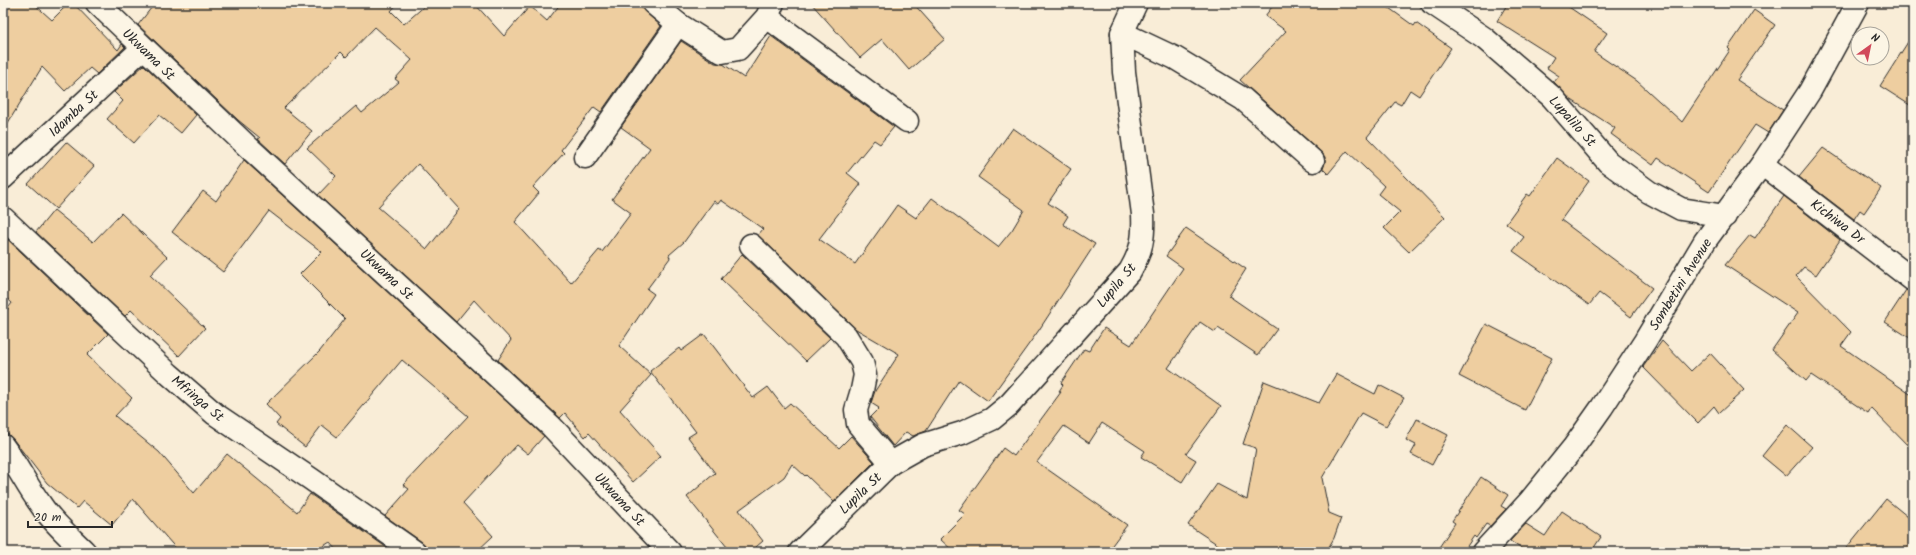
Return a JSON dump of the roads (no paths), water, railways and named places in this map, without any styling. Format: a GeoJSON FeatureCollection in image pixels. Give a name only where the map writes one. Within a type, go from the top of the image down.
{"type":"FeatureCollection","features":[{"type":"Feature","properties":{"kind":"street","name":"Ukwama St"},"geometry":{"type":"LineString","coordinates":[[97,3],[143,48],[551,426],[670,552]]}},
{"type":"Feature","properties":{"kind":"street"},"geometry":{"type":"LineString","coordinates":[[653,3],[678,24],[722,52],[738,49],[770,10],[907,121]]}},
{"type":"Feature","properties":{"kind":"street"},"geometry":{"type":"LineString","coordinates":[[1136,3],[1122,33],[1175,58],[1244,99],[1313,161]]}},
{"type":"Feature","properties":{"kind":"street","name":"Lupalilo St"},"geometry":{"type":"LineString","coordinates":[[1432,3],[1484,38],[1552,96],[1608,162],[1649,192],[1681,209],[1725,216]]}},
{"type":"Feature","properties":{"kind":"street","name":"Sombetini Avenue"},"geometry":{"type":"LineString","coordinates":[[1483,552],[1530,501],[1573,448],[1645,341],[1705,241],[1725,216],[1762,164],[1810,91],[1858,3]]}},
{"type":"Feature","properties":{"kind":"street"},"geometry":{"type":"LineString","coordinates":[[585,157],[678,24]]}},
{"type":"Feature","properties":{"kind":"street","name":"Lupila St"},"geometry":{"type":"LineString","coordinates":[[800,552],[891,463],[923,445],[962,433],[992,419],[1009,405],[1130,271],[1139,255],[1144,236],[1143,214],[1124,72],[1122,33]]}},
{"type":"Feature","properties":{"kind":"street","name":"Idamba St"},"geometry":{"type":"LineString","coordinates":[[3,178],[143,48]]}},
{"type":"Feature","properties":{"kind":"street","name":"Kichiwa Dr"},"geometry":{"type":"LineString","coordinates":[[1762,164],[1913,280]]}},
{"type":"Feature","properties":{"kind":"street","name":"Mfringa St"},"geometry":{"type":"LineString","coordinates":[[3,218],[169,374],[214,414],[415,552]]}},
{"type":"Feature","properties":{"kind":"street"},"geometry":{"type":"LineString","coordinates":[[751,245],[846,336],[862,362],[864,375],[862,390],[856,410],[858,424],[891,463]]}},
{"type":"Feature","properties":{"kind":"street"},"geometry":{"type":"LineString","coordinates":[[3,446],[13,459],[41,505],[58,526],[85,552]]}}]}
